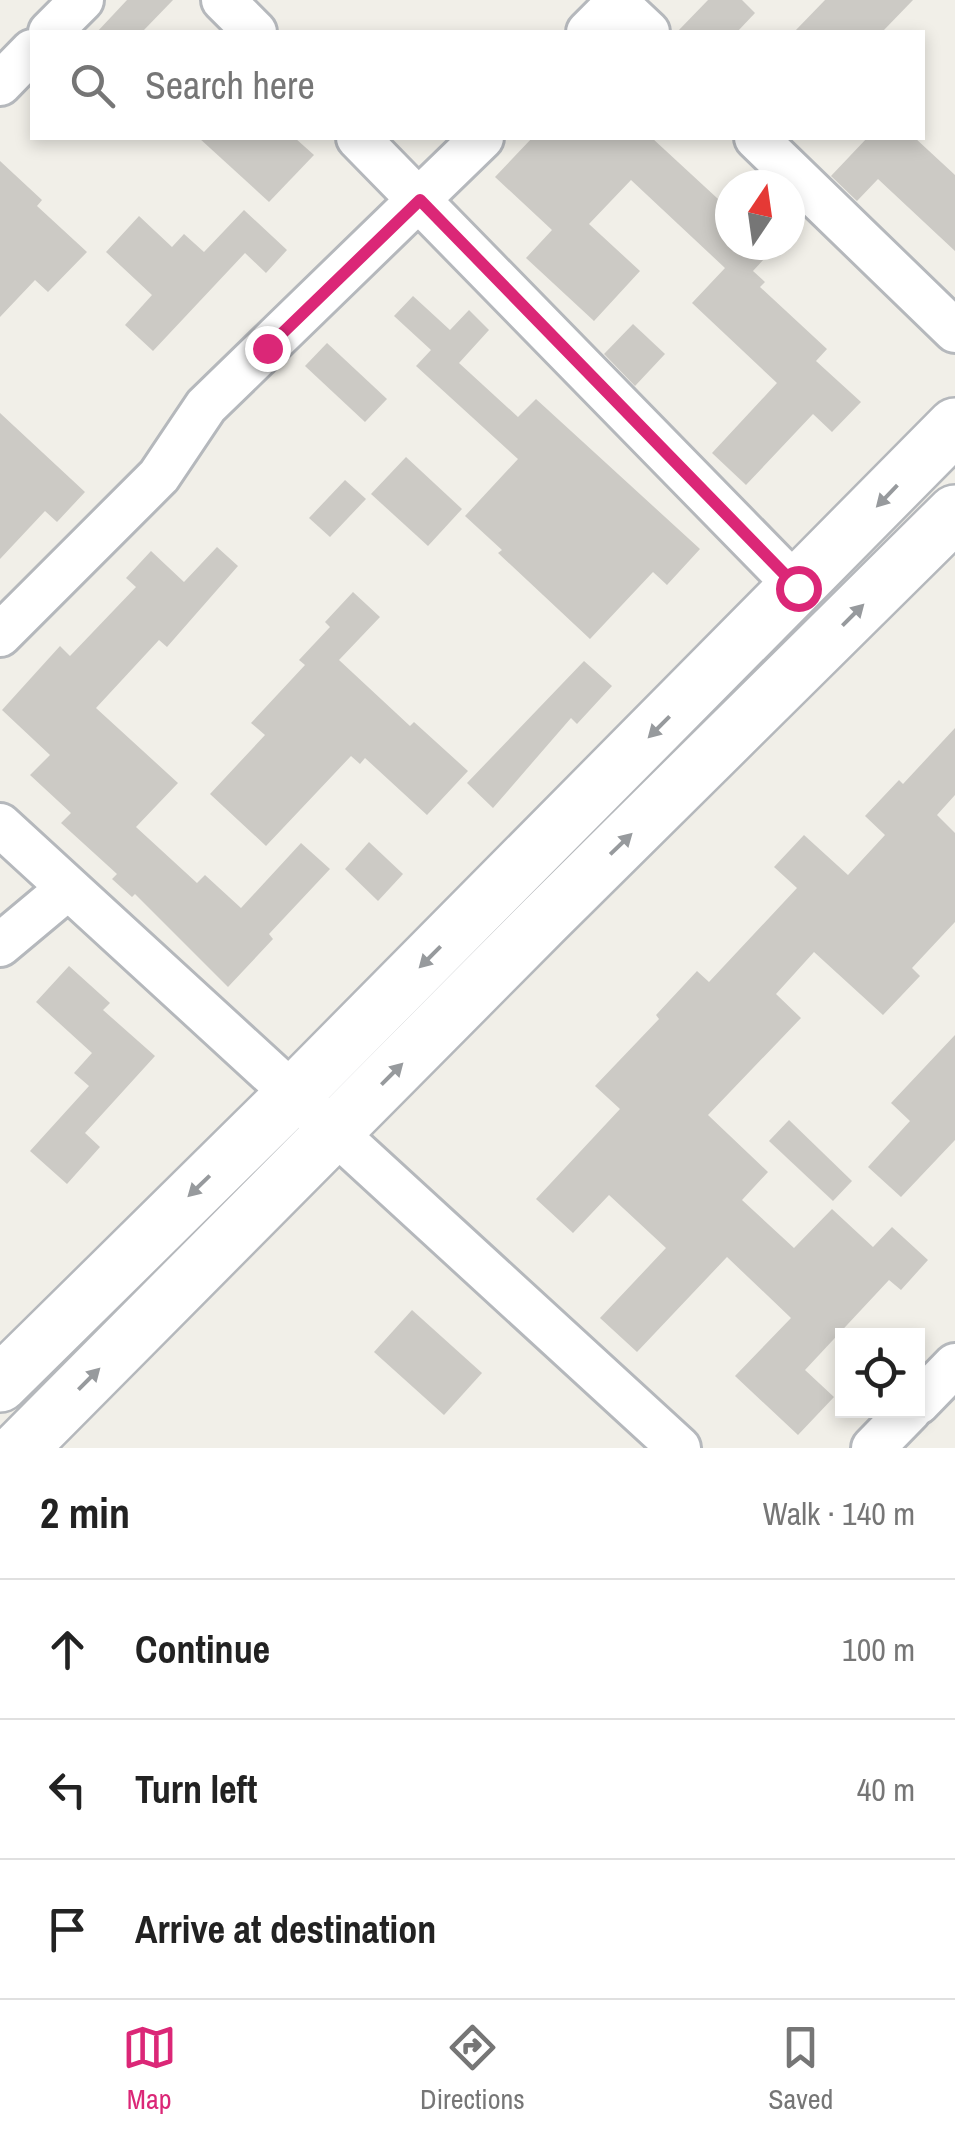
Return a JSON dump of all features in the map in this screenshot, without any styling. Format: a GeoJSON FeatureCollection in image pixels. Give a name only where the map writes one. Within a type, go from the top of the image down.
{"type":"FeatureCollection","features":[{"type":"Feature","properties":{"kind":"street"},"geometry":{"type":"LineString","coordinates":[[52,30],[82,0]]}},
{"type":"Feature","properties":{"kind":"street"},"geometry":{"type":"LineString","coordinates":[[223,0],[253,30]]}},
{"type":"Feature","properties":{"kind":"street"},"geometry":{"type":"LineString","coordinates":[[608,12],[644,30]]}},
{"type":"Feature","properties":{"kind":"street"},"geometry":{"type":"LineString","coordinates":[[0,84],[30,53]]}},
{"type":"Feature","properties":{"kind":"street"},"geometry":{"type":"LineString","coordinates":[[360,140],[798,588]]}},
{"type":"Feature","properties":{"kind":"street"},"geometry":{"type":"LineString","coordinates":[[0,635],[160,476],[206,406],[480,140]]}},
{"type":"Feature","properties":{"kind":"street"},"geometry":{"type":"LineString","coordinates":[[758,140],[955,331]]}},
{"type":"Feature","properties":{"kind":"street"},"geometry":{"type":"LineString","coordinates":[[0,1384],[294,1094],[955,426]]}},
{"type":"Feature","properties":{"kind":"street"},"geometry":{"type":"LineString","coordinates":[[20,1448],[955,513]]}},
{"type":"Feature","properties":{"kind":"street"},"geometry":{"type":"LineString","coordinates":[[0,826],[680,1448]]}},
{"type":"Feature","properties":{"kind":"street"},"geometry":{"type":"LineString","coordinates":[[0,945],[67,888]]}},
{"type":"Feature","properties":{"kind":"street"},"geometry":{"type":"LineString","coordinates":[[925,1396],[955,1366]]}},
{"type":"Feature","properties":{"kind":"street"},"geometry":{"type":"LineString","coordinates":[[873,1448],[902,1418]]}},
{"type":"Feature","properties":{"kind":"building"},"geometry":{"type":"Polygon","coordinates":[[[127,0],[173,0],[144,30],[99,30],[127,0]]]}},
{"type":"Feature","properties":{"kind":"building"},"geometry":{"type":"Polygon","coordinates":[[[708,0],[742,0],[755,13],[739,30],[679,30],[708,0]]]}},
{"type":"Feature","properties":{"kind":"building"},"geometry":{"type":"Polygon","coordinates":[[[825,0],[913,0],[884,30],[796,30],[825,0]]]}},
{"type":"Feature","properties":{"kind":"building"},"geometry":{"type":"Polygon","coordinates":[[[201,140],[297,140],[314,155],[269,202],[201,140]]]}},
{"type":"Feature","properties":{"kind":"building"},"geometry":{"type":"Polygon","coordinates":[[[530,140],[654,140],[715,196],[715,259],[631,180],[589,224],[640,271],[594,321],[526,258],[552,230],[495,177],[530,140]]]}},
{"type":"Feature","properties":{"kind":"building"},"geometry":{"type":"Polygon","coordinates":[[[865,140],[917,140],[955,175],[955,251],[878,179],[857,201],[831,176],[865,140]]]}},
{"type":"Feature","properties":{"kind":"building"},"geometry":{"type":"Polygon","coordinates":[[[0,161],[42,200],[37,206],[87,252],[48,292],[35,280],[0,317],[0,161]]]}},
{"type":"Feature","properties":{"kind":"building"},"geometry":{"type":"Polygon","coordinates":[[[244,210],[287,250],[266,273],[245,253],[153,351],[125,325],[152,295],[106,252],[139,216],[172,247],[184,234],[204,252],[244,210]]]}},
{"type":"Feature","properties":{"kind":"building"},"geometry":{"type":"Polygon","coordinates":[[[716,260],[763,260],[753,271],[765,282],[760,287],[827,349],[816,361],[861,402],[832,432],[813,414],[746,485],[712,453],[777,383],[692,303],[725,268],[716,260]]]}},
{"type":"Feature","properties":{"kind":"building"},"geometry":{"type":"Polygon","coordinates":[[[413,296],[450,330],[469,310],[489,330],[459,363],[518,417],[536,399],[700,549],[667,585],[653,572],[590,639],[498,553],[502,550],[465,516],[518,459],[416,366],[431,350],[394,316],[413,296]]]}},
{"type":"Feature","properties":{"kind":"building"},"geometry":{"type":"Polygon","coordinates":[[[633,324],[665,354],[635,386],[604,354],[633,324]]]}},
{"type":"Feature","properties":{"kind":"building"},"geometry":{"type":"Polygon","coordinates":[[[327,343],[387,399],[365,422],[305,366],[327,343]]]}},
{"type":"Feature","properties":{"kind":"building"},"geometry":{"type":"Polygon","coordinates":[[[0,413],[85,492],[57,522],[45,511],[0,559],[0,413]]]}},
{"type":"Feature","properties":{"kind":"building"},"geometry":{"type":"Polygon","coordinates":[[[406,457],[462,509],[428,546],[371,494],[406,457]]]}},
{"type":"Feature","properties":{"kind":"building"},"geometry":{"type":"Polygon","coordinates":[[[345,480],[366,499],[330,537],[309,518],[345,480]]]}},
{"type":"Feature","properties":{"kind":"building"},"geometry":{"type":"Polygon","coordinates":[[[217,547],[238,566],[167,647],[159,640],[96,708],[178,783],[136,827],[197,883],[205,875],[241,908],[301,843],[330,869],[269,934],[273,939],[228,987],[135,894],[132,897],[112,879],[117,874],[61,823],[71,813],[30,775],[50,755],[2,710],[60,646],[70,656],[136,587],[126,578],[151,551],[184,582],[217,547]]]}},
{"type":"Feature","properties":{"kind":"building"},"geometry":{"type":"Polygon","coordinates":[[[353,592],[380,617],[339,660],[410,726],[414,722],[468,771],[427,815],[365,758],[360,764],[351,756],[266,846],[210,794],[265,735],[251,723],[305,665],[299,660],[330,627],[325,622],[353,592]]]}},
{"type":"Feature","properties":{"kind":"building"},"geometry":{"type":"Polygon","coordinates":[[[584,661],[612,686],[577,724],[571,718],[493,808],[467,783],[584,661]]]}},
{"type":"Feature","properties":{"kind":"building"},"geometry":{"type":"Polygon","coordinates":[[[955,728],[955,795],[937,815],[955,833],[955,922],[912,968],[920,976],[883,1015],[814,952],[776,994],[801,1018],[708,1115],[768,1172],[742,1200],[794,1248],[832,1209],[873,1247],[892,1227],[928,1260],[901,1290],[889,1280],[844,1328],[835,1328],[835,1338],[805,1370],[834,1397],[798,1435],[735,1376],[791,1318],[727,1257],[637,1352],[600,1318],[666,1248],[609,1195],[573,1233],[536,1199],[620,1109],[595,1086],[659,1019],[656,1015],[697,971],[709,982],[797,888],[774,867],[804,835],[848,875],[885,835],[865,816],[899,780],[903,784],[955,728]]]}},
{"type":"Feature","properties":{"kind":"building"},"geometry":{"type":"Polygon","coordinates":[[[369,842],[403,874],[378,901],[345,869],[369,842]]]}},
{"type":"Feature","properties":{"kind":"building"},"geometry":{"type":"Polygon","coordinates":[[[69,966],[110,1003],[103,1010],[155,1056],[85,1133],[100,1147],[67,1184],[30,1151],[89,1086],[74,1073],[92,1053],[36,1002],[69,966]]]}},
{"type":"Feature","properties":{"kind":"building"},"geometry":{"type":"Polygon","coordinates":[[[955,1035],[955,1140],[901,1197],[868,1167],[910,1121],[891,1103],[955,1035]]]}},
{"type":"Feature","properties":{"kind":"building"},"geometry":{"type":"Polygon","coordinates":[[[789,1120],[852,1181],[833,1201],[769,1141],[789,1120]]]}},
{"type":"Feature","properties":{"kind":"building"},"geometry":{"type":"Polygon","coordinates":[[[412,1310],[482,1373],[444,1415],[374,1352],[412,1310]]]}},
{"type":"Feature","properties":{"kind":"route"},"geometry":{"type":"LineString","coordinates":[[267,348],[420,200],[798,588]]}}]}
